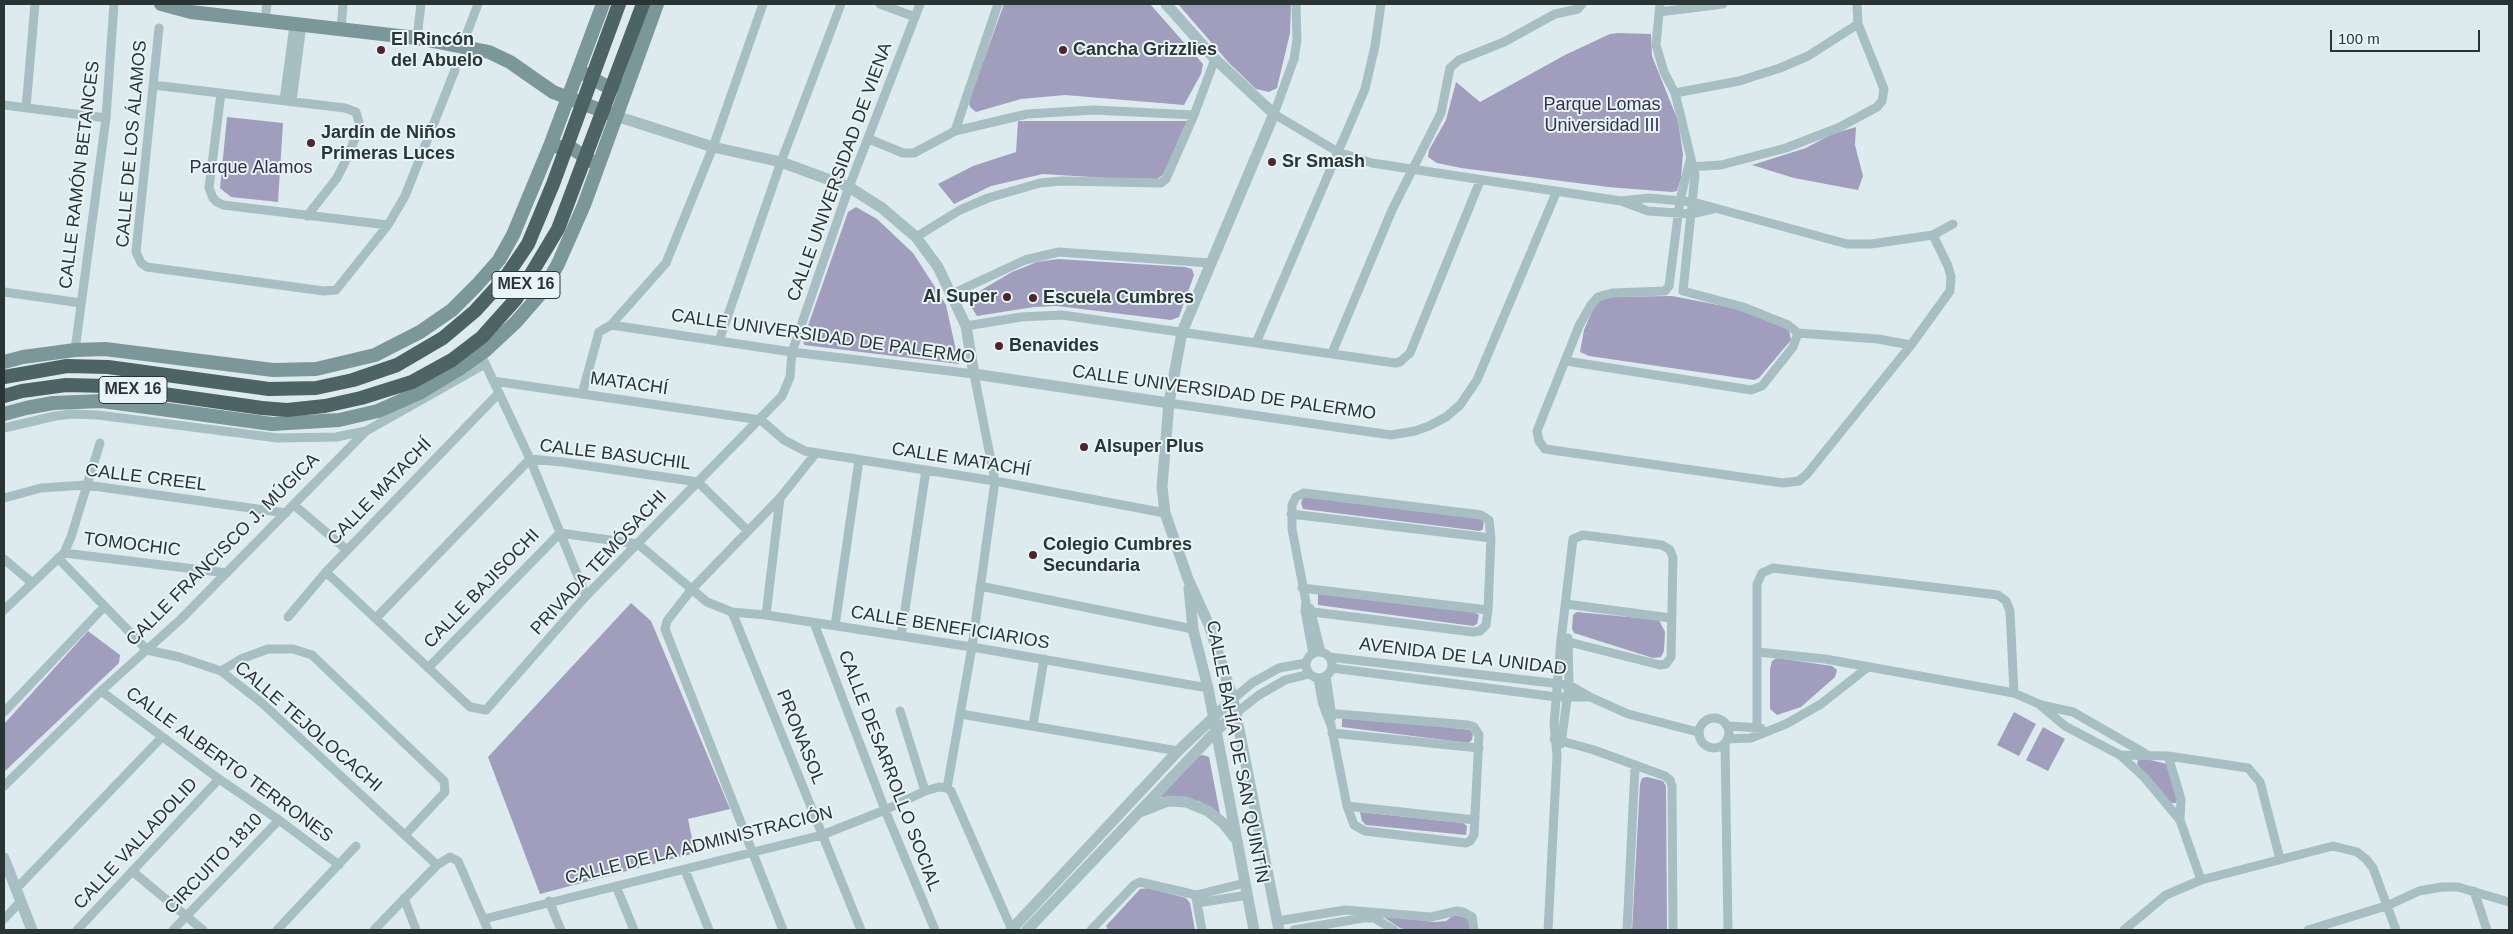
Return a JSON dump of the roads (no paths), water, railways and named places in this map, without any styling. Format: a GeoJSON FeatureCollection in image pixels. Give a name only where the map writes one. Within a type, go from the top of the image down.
{"type":"FeatureCollection","features":[{"type":"Feature","properties":{"kind":"highway","name":"MEX 16"},"geometry":{"type":"LineString","coordinates":[[4,377],[67,366],[108,367],[269,389],[316,388],[353,380],[397,365],[443,338],[476,311],[505,278],[528,244],[553,184],[619,4]]}},
{"type":"Feature","properties":{"kind":"highway","name":"MEX 16"},"geometry":{"type":"LineString","coordinates":[[4,396],[22,391],[66,385],[107,386],[287,410],[325,406],[412,382],[452,360],[482,337],[516,299],[558,229],[642,4]]}},
{"type":"Feature","properties":{"kind":"main road"},"geometry":{"type":"LineString","coordinates":[[161,4],[266,21],[417,38],[462,46],[498,56],[553,92],[616,116]]}},
{"type":"Feature","properties":{"kind":"main road"},"geometry":{"type":"LineString","coordinates":[[4,362],[23,356],[75,350],[106,349],[273,370],[316,369],[375,355],[420,332],[452,310],[499,260],[513,235],[550,146],[603,4]]}},
{"type":"Feature","properties":{"kind":"main road"},"geometry":{"type":"LineString","coordinates":[[4,414],[26,408],[54,410],[102,401],[272,424],[339,420],[378,411],[421,392],[483,359],[542,292],[562,255],[597,167],[657,4]]}},
{"type":"Feature","properties":{"kind":"main road"},"geometry":{"type":"LineString","coordinates":[[580,65],[583,72],[595,81],[614,87],[627,84]]}},
{"type":"Feature","properties":{"kind":"main road"},"geometry":{"type":"LineString","coordinates":[[550,146],[573,149],[586,156],[597,167]]}},
{"type":"Feature","properties":{"kind":"street"},"geometry":{"type":"LineString","coordinates":[[26,108],[35,4]]}},
{"type":"Feature","properties":{"kind":"street","name":"CALLE RAMÓN BETANCES"},"geometry":{"type":"LineString","coordinates":[[75,350],[106,118],[114,4]]}},
{"type":"Feature","properties":{"kind":"street"},"geometry":{"type":"LineString","coordinates":[[266,21],[267,4]]}},
{"type":"Feature","properties":{"kind":"street"},"geometry":{"type":"LineString","coordinates":[[340,29],[343,4]]}},
{"type":"Feature","properties":{"kind":"street"},"geometry":{"type":"LineString","coordinates":[[417,38],[421,4]]}},
{"type":"Feature","properties":{"kind":"street"},"geometry":{"type":"LineString","coordinates":[[462,46],[478,4]]}},
{"type":"Feature","properties":{"kind":"street"},"geometry":{"type":"LineString","coordinates":[[582,394],[598,332],[611,325],[666,263],[713,147],[763,4]]}},
{"type":"Feature","properties":{"kind":"street"},"geometry":{"type":"LineString","coordinates":[[719,341],[781,162],[841,4]]}},
{"type":"Feature","properties":{"kind":"street"},"geometry":{"type":"LineString","coordinates":[[880,4],[915,17]]}},
{"type":"Feature","properties":{"kind":"street","name":"CALLE UNIVERSIDAD DE VIENA"},"geometry":{"type":"LineString","coordinates":[[761,420],[782,396],[786,388],[792,352],[849,187],[920,4]]}},
{"type":"Feature","properties":{"kind":"street"},"geometry":{"type":"LineString","coordinates":[[955,131],[998,4]]}},
{"type":"Feature","properties":{"kind":"street"},"geometry":{"type":"LineString","coordinates":[[1166,4],[1215,59],[1274,114],[1338,152],[1372,163],[1556,193],[1622,201],[1644,210],[1691,214],[1713,209]]}},
{"type":"Feature","properties":{"kind":"street","name":"CALLE BAHÍA DE SAN QUINTÍN"},"geometry":{"type":"LineString","coordinates":[[1278,926],[1233,699],[1210,626],[1188,579],[1165,513],[1162,478],[1169,403],[1182,332],[1274,114],[1294,59],[1297,40],[1296,4]]}},
{"type":"Feature","properties":{"kind":"street"},"geometry":{"type":"LineString","coordinates":[[1256,343],[1365,89],[1375,46],[1380,4]]}},
{"type":"Feature","properties":{"kind":"street"},"geometry":{"type":"LineString","coordinates":[[1332,353],[1388,218],[1441,112],[1448,73],[1454,63],[1504,42],[1555,14],[1578,9],[1582,4]]}},
{"type":"Feature","properties":{"kind":"street"},"geometry":{"type":"LineString","coordinates":[[1723,4],[1660,8],[1656,45],[1664,72],[1675,93],[1690,165],[1693,202],[1682,289],[1687,294],[1743,307],[1788,325],[1798,333],[1878,339],[1911,345]]}},
{"type":"Feature","properties":{"kind":"street"},"geometry":{"type":"LineString","coordinates":[[1690,165],[1722,165],[1786,148],[1840,127],[1877,107],[1884,94],[1882,82],[1858,24],[1857,4]]}},
{"type":"Feature","properties":{"kind":"street"},"geometry":{"type":"LineString","coordinates":[[1675,93],[1739,81],[1780,68],[1808,56],[1858,24]]}},
{"type":"Feature","properties":{"kind":"street"},"geometry":{"type":"LineString","coordinates":[[288,101],[298,25]]}},
{"type":"Feature","properties":{"kind":"street","name":"CALLE DE LOS ÁLAMOS"},"geometry":{"type":"LineString","coordinates":[[159,28],[136,252],[141,263],[147,267],[331,291],[339,286],[388,225],[405,196],[455,70]]}},
{"type":"Feature","properties":{"kind":"street"},"geometry":{"type":"LineString","coordinates":[[916,236],[960,210],[981,201],[1040,183],[1062,181],[1158,184],[1166,179],[1194,115],[1215,59]]}},
{"type":"Feature","properties":{"kind":"street"},"geometry":{"type":"LineString","coordinates":[[153,85],[351,109],[356,112],[360,121],[347,158],[337,178],[307,216]]}},
{"type":"Feature","properties":{"kind":"street"},"geometry":{"type":"LineString","coordinates":[[221,93],[209,188],[213,198],[223,205],[388,225]]}},
{"type":"Feature","properties":{"kind":"street"},"geometry":{"type":"LineString","coordinates":[[4,105],[106,118]]}},
{"type":"Feature","properties":{"kind":"street"},"geometry":{"type":"LineString","coordinates":[[869,139],[903,153],[914,153],[955,131],[993,120],[1059,111],[1194,115]]}},
{"type":"Feature","properties":{"kind":"street"},"geometry":{"type":"LineString","coordinates":[[616,116],[713,147],[781,162],[849,187],[882,208],[916,236],[938,267],[952,294],[966,326],[995,481],[972,647],[947,788],[951,791],[1012,930],[1122,810],[1213,715],[1252,683],[1279,668],[1306,663],[1321,654]]}},
{"type":"Feature","properties":{"kind":"street"},"geometry":{"type":"LineString","coordinates":[[1690,165],[1680,200],[1669,284],[1665,291],[1620,292],[1598,297],[1585,314],[1537,431],[1538,441],[1546,449],[1783,483],[1795,483],[1808,474],[1911,345],[1950,291],[1951,277],[1948,266],[1933,235]]}},
{"type":"Feature","properties":{"kind":"street"},"geometry":{"type":"LineString","coordinates":[[966,326],[1020,317],[1062,315],[1395,363],[1405,359],[1410,353],[1480,181]]}},
{"type":"Feature","properties":{"kind":"street","name":"CALLE UNIVERSIDAD DE PALERMO"},"geometry":{"type":"LineString","coordinates":[[611,325],[792,352],[974,374],[1391,435],[1415,431],[1429,426],[1446,417],[1460,405],[1477,380],[1556,193]]}},
{"type":"Feature","properties":{"kind":"street"},"geometry":{"type":"LineString","coordinates":[[1622,201],[1633,198],[1693,202],[1713,209],[1769,222],[1826,240],[1847,244],[1871,244],[1933,235],[1954,224]]}},
{"type":"Feature","properties":{"kind":"street"},"geometry":{"type":"LineString","coordinates":[[952,294],[1025,260],[1059,252],[1210,263]]}},
{"type":"Feature","properties":{"kind":"street"},"geometry":{"type":"LineString","coordinates":[[4,292],[81,303]]}},
{"type":"Feature","properties":{"kind":"street"},"geometry":{"type":"LineString","coordinates":[[1566,361],[1751,390],[1762,386],[1793,347],[1798,333]]}},
{"type":"Feature","properties":{"kind":"street"},"geometry":{"type":"LineString","coordinates":[[483,359],[530,459],[586,596]]}},
{"type":"Feature","properties":{"kind":"street","name":"CALLE FRANCISCO J. MÚGICA"},"geometry":{"type":"LineString","coordinates":[[4,786],[101,691],[182,619],[366,430],[483,359]]}},
{"type":"Feature","properties":{"kind":"street","name":"MATACHÍ"},"geometry":{"type":"LineString","coordinates":[[493,381],[761,420]]}},
{"type":"Feature","properties":{"kind":"street","name":"CALLE MATACHÍ"},"geometry":{"type":"LineString","coordinates":[[288,616],[326,572],[499,393]]}},
{"type":"Feature","properties":{"kind":"street"},"geometry":{"type":"LineString","coordinates":[[4,428],[54,410],[278,438],[336,437],[366,430]]}},
{"type":"Feature","properties":{"kind":"street","name":"CALLE MATACHÍ"},"geometry":{"type":"LineString","coordinates":[[761,420],[795,447],[816,453],[995,481],[1165,513]]}},
{"type":"Feature","properties":{"kind":"street","name":"PRIVADA TEMÓSACHI"},"geometry":{"type":"LineString","coordinates":[[428,668],[470,706],[486,710],[586,596],[761,420]]}},
{"type":"Feature","properties":{"kind":"street"},"geometry":{"type":"LineString","coordinates":[[4,610],[61,555],[72,537],[100,443]]}},
{"type":"Feature","properties":{"kind":"street"},"geometry":{"type":"LineString","coordinates":[[783,930],[665,634],[667,621],[691,590],[780,498],[816,453]]}},
{"type":"Feature","properties":{"kind":"street","name":"CALLE BASUCHIL"},"geometry":{"type":"LineString","coordinates":[[376,618],[530,459],[698,482],[748,531]]}},
{"type":"Feature","properties":{"kind":"street"},"geometry":{"type":"LineString","coordinates":[[835,626],[858,460]]}},
{"type":"Feature","properties":{"kind":"street"},"geometry":{"type":"LineString","coordinates":[[901,636],[926,470]]}},
{"type":"Feature","properties":{"kind":"street","name":"CALLE CREEL"},"geometry":{"type":"LineString","coordinates":[[4,498],[41,488],[86,486],[286,513]]}},
{"type":"Feature","properties":{"kind":"street"},"geometry":{"type":"LineString","coordinates":[[1308,608],[1473,632],[1484,628],[1488,610],[1490,524],[1484,516],[1304,493],[1293,501],[1291,514],[1302,588],[1321,654],[1321,674],[1347,806],[1354,825],[1362,830],[1466,843],[1473,838],[1479,732],[1468,724],[1329,712]]}},
{"type":"Feature","properties":{"kind":"street"},"geometry":{"type":"LineString","coordinates":[[766,615],[780,498]]}},
{"type":"Feature","properties":{"kind":"street"},"geometry":{"type":"LineString","coordinates":[[294,505],[347,550]]}},
{"type":"Feature","properties":{"kind":"street"},"geometry":{"type":"LineString","coordinates":[[1291,514],[1491,538]]}},
{"type":"Feature","properties":{"kind":"street","name":"CALLE BAJISOCHI"},"geometry":{"type":"LineString","coordinates":[[428,668],[560,533],[638,544]]}},
{"type":"Feature","properties":{"kind":"street"},"geometry":{"type":"LineString","coordinates":[[1548,930],[1557,756],[1569,685],[1565,640],[1564,628],[1572,539],[1579,535],[1593,536],[1662,545],[1670,550],[1672,558],[1671,657],[1664,665],[1565,640]]}},
{"type":"Feature","properties":{"kind":"street"},"geometry":{"type":"LineString","coordinates":[[638,544],[691,590]]}},
{"type":"Feature","properties":{"kind":"street"},"geometry":{"type":"LineString","coordinates":[[61,555],[104,607],[147,650]]}},
{"type":"Feature","properties":{"kind":"street","name":"TOMOCHIC"},"geometry":{"type":"LineString","coordinates":[[61,555],[227,573]]}},
{"type":"Feature","properties":{"kind":"street"},"geometry":{"type":"LineString","coordinates":[[4,559],[31,582]]}},
{"type":"Feature","properties":{"kind":"street"},"geometry":{"type":"LineString","coordinates":[[1757,731],[1757,584],[1762,573],[1773,568],[1998,595],[2006,601],[2010,611],[2014,693]]}},
{"type":"Feature","properties":{"kind":"street"},"geometry":{"type":"LineString","coordinates":[[326,572],[428,668]]}},
{"type":"Feature","properties":{"kind":"street","name":"CALLE BAHÍA DE SAN QUINTÍN"},"geometry":{"type":"LineString","coordinates":[[1188,579],[1193,629],[1208,688],[1254,930]]}},
{"type":"Feature","properties":{"kind":"street"},"geometry":{"type":"LineString","coordinates":[[980,586],[1193,629]]}},
{"type":"Feature","properties":{"kind":"street"},"geometry":{"type":"LineString","coordinates":[[1302,588],[1488,610]]}},
{"type":"Feature","properties":{"kind":"street","name":"CALLE BENEFICIARIOS"},"geometry":{"type":"LineString","coordinates":[[691,590],[707,602],[732,612],[766,615],[972,647],[1208,688]]}},
{"type":"Feature","properties":{"kind":"street"},"geometry":{"type":"LineString","coordinates":[[1566,604],[1670,618]]}},
{"type":"Feature","properties":{"kind":"street"},"geometry":{"type":"LineString","coordinates":[[4,712],[104,607]]}},
{"type":"Feature","properties":{"kind":"street","name":"PRONASOL"},"geometry":{"type":"LineString","coordinates":[[732,612],[861,930]]}},
{"type":"Feature","properties":{"kind":"street","name":"CALLE DESARROLLO SOCIAL"},"geometry":{"type":"LineString","coordinates":[[814,623],[886,810],[935,930]]}},
{"type":"Feature","properties":{"kind":"street"},"geometry":{"type":"LineString","coordinates":[[1559,739],[1557,697],[1565,640]]}},
{"type":"Feature","properties":{"kind":"street"},"geometry":{"type":"LineString","coordinates":[[221,672],[241,659],[268,649],[293,649],[312,655],[441,777],[446,785],[445,792],[405,835]]}},
{"type":"Feature","properties":{"kind":"street","name":"CALLE TEJOLOCACHI"},"geometry":{"type":"LineString","coordinates":[[147,650],[179,657],[221,672],[262,703],[437,865]]}},
{"type":"Feature","properties":{"kind":"street"},"geometry":{"type":"LineString","coordinates":[[1758,652],[1824,659],[2014,693],[2039,704],[2073,712],[2147,754]]}},
{"type":"Feature","properties":{"kind":"street","name":"AVENIDA DE LA UNIDAD"},"geometry":{"type":"LineString","coordinates":[[1321,654],[1569,685],[1590,697],[1628,714],[1698,732]]}},
{"type":"Feature","properties":{"kind":"street"},"geometry":{"type":"LineString","coordinates":[[1033,725],[1044,659]]}},
{"type":"Feature","properties":{"kind":"street"},"geometry":{"type":"LineString","coordinates":[[1306,663],[1321,674]]}},
{"type":"Feature","properties":{"kind":"street"},"geometry":{"type":"LineString","coordinates":[[1757,731],[1745,739],[1726,741],[1717,748],[1708,747],[1701,741],[1698,732],[1702,723],[1711,718],[1721,719],[1728,726],[1757,731],[1769,730],[1786,724],[1821,704],[1868,667]]}},
{"type":"Feature","properties":{"kind":"street","name":"AVENIDA DE LA UNIDAD"},"geometry":{"type":"LineString","coordinates":[[1236,713],[1260,695],[1285,680],[1321,674],[1505,690],[1567,698],[1590,697]]}},
{"type":"Feature","properties":{"kind":"street"},"geometry":{"type":"LineString","coordinates":[[1505,690],[1506,677]]}},
{"type":"Feature","properties":{"kind":"street","name":"CALLE ALBERTO TERRONES"},"geometry":{"type":"LineString","coordinates":[[101,691],[218,779],[279,820],[339,865]]}},
{"type":"Feature","properties":{"kind":"street"},"geometry":{"type":"LineString","coordinates":[[2039,704],[2065,726],[2120,755],[2145,778],[2180,820],[2202,880]]}},
{"type":"Feature","properties":{"kind":"street"},"geometry":{"type":"LineString","coordinates":[[900,711],[925,792]]}},
{"type":"Feature","properties":{"kind":"street"},"geometry":{"type":"LineString","coordinates":[[1027,930],[1216,731],[1236,713]]}},
{"type":"Feature","properties":{"kind":"street"},"geometry":{"type":"LineString","coordinates":[[961,714],[1178,751]]}},
{"type":"Feature","properties":{"kind":"street"},"geometry":{"type":"LineString","coordinates":[[1728,726],[1726,741],[1728,930]]}},
{"type":"Feature","properties":{"kind":"street"},"geometry":{"type":"LineString","coordinates":[[1332,729],[1479,748]]}},
{"type":"Feature","properties":{"kind":"street"},"geometry":{"type":"LineString","coordinates":[[16,889],[162,737]]}},
{"type":"Feature","properties":{"kind":"street"},"geometry":{"type":"LineString","coordinates":[[1559,739],[1665,776],[1671,783],[1673,930]]}},
{"type":"Feature","properties":{"kind":"street"},"geometry":{"type":"LineString","coordinates":[[2120,755],[2147,754],[2238,764],[2255,774],[2260,782],[2280,859]]}},
{"type":"Feature","properties":{"kind":"street"},"geometry":{"type":"LineString","coordinates":[[2168,756],[2181,799],[2180,820]]}},
{"type":"Feature","properties":{"kind":"street"},"geometry":{"type":"LineString","coordinates":[[1627,930],[1635,767]]}},
{"type":"Feature","properties":{"kind":"street","name":"CALLE VALLADOLID"},"geometry":{"type":"LineString","coordinates":[[77,930],[218,779]]}},
{"type":"Feature","properties":{"kind":"street","name":"CALLE DE LA ADMINISTRACIÓN"},"geometry":{"type":"LineString","coordinates":[[484,919],[549,901],[685,870],[822,835],[886,810],[925,792],[939,787],[947,788]]}},
{"type":"Feature","properties":{"kind":"street"},"geometry":{"type":"LineString","coordinates":[[1132,819],[1150,807],[1168,802],[1186,802],[1208,812],[1223,823],[1236,839]]}},
{"type":"Feature","properties":{"kind":"street"},"geometry":{"type":"LineString","coordinates":[[1347,806],[1475,820]]}},
{"type":"Feature","properties":{"kind":"street"},"geometry":{"type":"LineString","coordinates":[[1122,810],[1132,819]]}},
{"type":"Feature","properties":{"kind":"street","name":"CIRCUITO 1810"},"geometry":{"type":"LineString","coordinates":[[173,930],[279,820]]}},
{"type":"Feature","properties":{"kind":"street"},"geometry":{"type":"LineString","coordinates":[[277,930],[356,846]]}},
{"type":"Feature","properties":{"kind":"street"},"geometry":{"type":"LineString","coordinates":[[2124,930],[2166,895],[2202,880],[2333,846],[2357,852],[2373,868],[2396,930]]}},
{"type":"Feature","properties":{"kind":"street"},"geometry":{"type":"LineString","coordinates":[[374,930],[437,865],[448,857],[455,858],[488,930]]}},
{"type":"Feature","properties":{"kind":"street"},"geometry":{"type":"LineString","coordinates":[[4,858],[32,930]]}},
{"type":"Feature","properties":{"kind":"street"},"geometry":{"type":"LineString","coordinates":[[685,870],[709,930]]}},
{"type":"Feature","properties":{"kind":"street"},"geometry":{"type":"LineString","coordinates":[[132,871],[203,930]]}},
{"type":"Feature","properties":{"kind":"street"},"geometry":{"type":"LineString","coordinates":[[1095,929],[1134,885],[1140,882],[1196,899],[1247,889]]}},
{"type":"Feature","properties":{"kind":"street"},"geometry":{"type":"LineString","coordinates":[[616,886],[634,930]]}},
{"type":"Feature","properties":{"kind":"street"},"geometry":{"type":"LineString","coordinates":[[2308,930],[2388,905],[2419,891],[2442,886],[2458,887],[2509,902]]}},
{"type":"Feature","properties":{"kind":"street"},"geometry":{"type":"LineString","coordinates":[[2474,891],[2487,930]]}},
{"type":"Feature","properties":{"kind":"street"},"geometry":{"type":"LineString","coordinates":[[404,898],[416,930]]}},
{"type":"Feature","properties":{"kind":"street"},"geometry":{"type":"LineString","coordinates":[[1196,899],[1202,930]]}},
{"type":"Feature","properties":{"kind":"street"},"geometry":{"type":"LineString","coordinates":[[4,920],[21,901]]}},
{"type":"Feature","properties":{"kind":"street"},"geometry":{"type":"LineString","coordinates":[[549,901],[561,930]]}},
{"type":"Feature","properties":{"kind":"street"},"geometry":{"type":"LineString","coordinates":[[1278,926],[1335,911],[1373,915],[1431,917],[1463,912],[1472,917],[1474,930]]}},
{"type":"Feature","properties":{"kind":"street"},"geometry":{"type":"LineString","coordinates":[[1373,915],[1377,930]]}},
{"type":"Feature","properties":{"kind":"street"},"geometry":{"type":"LineString","coordinates":[[1294,930],[1373,915],[1394,930]]}},
{"type":"Feature","properties":{"kind":"place","name":"El Rincón del Abuelo"},"geometry":{"type":"Point","coordinates":[381,50]}},
{"type":"Feature","properties":{"kind":"place","name":"Cancha Grizzlies"},"geometry":{"type":"Point","coordinates":[1063,50]}},
{"type":"Feature","properties":{"kind":"place","name":"Jardín de Niños Primeras Luces"},"geometry":{"type":"Point","coordinates":[311,143]}},
{"type":"Feature","properties":{"kind":"place","name":"Sr Smash"},"geometry":{"type":"Point","coordinates":[1272,162]}},
{"type":"Feature","properties":{"kind":"place","name":"Al Super"},"geometry":{"type":"Point","coordinates":[1007,297]}},
{"type":"Feature","properties":{"kind":"place","name":"Escuela Cumbres"},"geometry":{"type":"Point","coordinates":[1033,298]}},
{"type":"Feature","properties":{"kind":"place","name":"Benavides"},"geometry":{"type":"Point","coordinates":[999,346]}},
{"type":"Feature","properties":{"kind":"place","name":"Alsuper Plus"},"geometry":{"type":"Point","coordinates":[1084,447]}},
{"type":"Feature","properties":{"kind":"place","name":"Colegio Cumbres Secundaria"},"geometry":{"type":"Point","coordinates":[1033,555]}},
{"type":"Feature","properties":{"kind":"park label","name":"Parque Lomas Universidad III"},"geometry":{"type":"Point","coordinates":[1602,115]}},
{"type":"Feature","properties":{"kind":"park label","name":"Parque Alamos"},"geometry":{"type":"Point","coordinates":[251,168]}}]}
